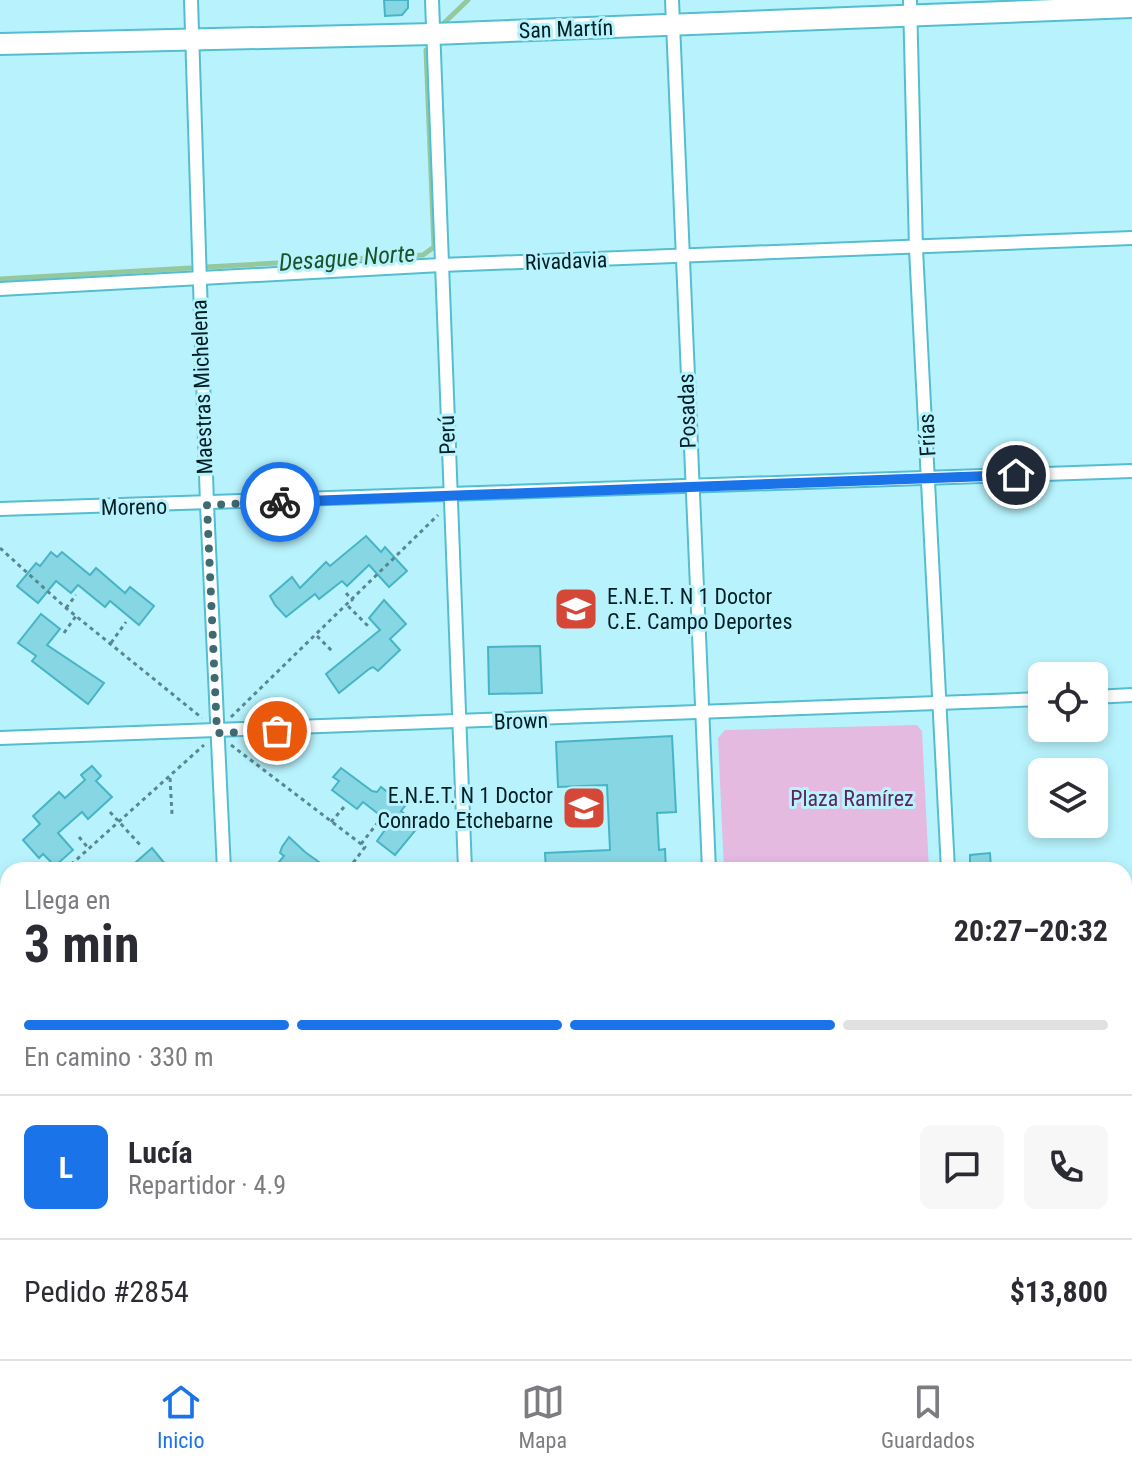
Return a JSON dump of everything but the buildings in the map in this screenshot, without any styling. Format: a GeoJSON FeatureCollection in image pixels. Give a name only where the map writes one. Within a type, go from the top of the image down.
{"type":"FeatureCollection","features":[{"type":"Feature","properties":{"kind":"main road","name":"San Martín"},"geometry":{"type":"LineString","coordinates":[[0,44],[192,41],[673,25],[910,9],[1132,7]]}},
{"type":"Feature","properties":{"kind":"street","name":"Maestras Michelena"},"geometry":{"type":"LineString","coordinates":[[191,0],[198,277],[224,862]]}},
{"type":"Feature","properties":{"kind":"street","name":"Perú"},"geometry":{"type":"LineString","coordinates":[[432,0],[465,862]]}},
{"type":"Feature","properties":{"kind":"street","name":"Posadas"},"geometry":{"type":"LineString","coordinates":[[672,0],[690,487],[709,862]]}},
{"type":"Feature","properties":{"kind":"street","name":"Frías"},"geometry":{"type":"LineString","coordinates":[[910,9],[916,249],[948,862]]}},
{"type":"Feature","properties":{"kind":"street","name":"Rivadavia"},"geometry":{"type":"LineString","coordinates":[[0,289],[441,265],[916,249],[1132,238]]}},
{"type":"Feature","properties":{"kind":"street","name":"Moreno"},"geometry":{"type":"LineString","coordinates":[[0,509],[449,499],[1132,471]]}},
{"type":"Feature","properties":{"kind":"street"},"geometry":{"type":"LineString","coordinates":[[1108,696],[1132,695]]}},
{"type":"Feature","properties":{"kind":"street","name":"Brown"},"geometry":{"type":"LineString","coordinates":[[0,738],[458,724],[1028,700]]}},
{"type":"Feature","properties":{"kind":"path"},"geometry":{"type":"LineString","coordinates":[[74,862],[217,733],[251,695],[353,601],[449,499]]}},
{"type":"Feature","properties":{"kind":"path"},"geometry":{"type":"LineString","coordinates":[[0,548],[66,608],[182,699],[217,733],[365,847],[354,862]]}},
{"type":"Feature","properties":{"kind":"path"},"geometry":{"type":"LineString","coordinates":[[346,593],[353,601]]}},
{"type":"Feature","properties":{"kind":"path"},"geometry":{"type":"LineString","coordinates":[[66,608],[76,595]]}},
{"type":"Feature","properties":{"kind":"path"},"geometry":{"type":"LineString","coordinates":[[348,606],[368,626]]}},
{"type":"Feature","properties":{"kind":"path"},"geometry":{"type":"LineString","coordinates":[[64,633],[76,616]]}},
{"type":"Feature","properties":{"kind":"path"},"geometry":{"type":"LineString","coordinates":[[111,643],[126,622]]}},
{"type":"Feature","properties":{"kind":"path"},"geometry":{"type":"LineString","coordinates":[[317,636],[334,653]]}},
{"type":"Feature","properties":{"kind":"path"},"geometry":{"type":"LineString","coordinates":[[170,778],[172,814]]}},
{"type":"Feature","properties":{"kind":"path"},"geometry":{"type":"LineString","coordinates":[[331,822],[344,807]]}},
{"type":"Feature","properties":{"kind":"path"},"geometry":{"type":"LineString","coordinates":[[110,812],[142,847]]}},
{"type":"Feature","properties":{"kind":"path"},"geometry":{"type":"LineString","coordinates":[[361,844],[379,821]]}},
{"type":"Feature","properties":{"kind":"path"},"geometry":{"type":"LineString","coordinates":[[79,837],[89,849]]}},
{"type":"Feature","properties":{"kind":"green space","name":"Plaza Ramírez"},"geometry":{"type":"Polygon","coordinates":[[[917,725],[922,731],[929,862],[724,862],[718,738],[725,730],[917,725]]]}},
{"type":"Feature","properties":{"kind":"waterway","name":"Desague Norte"},"geometry":{"type":"LineString","coordinates":[[443,24],[468,0]]}},
{"type":"Feature","properties":{"kind":"waterway","name":"Desague Norte"},"geometry":{"type":"LineString","coordinates":[[206,267],[423,255],[434,247],[426,50]]}},
{"type":"Feature","properties":{"kind":"waterway","name":"Desague Norte"},"geometry":{"type":"LineString","coordinates":[[0,279],[190,268]]}},
{"type":"Feature","properties":{"kind":"way so far"},"geometry":{"type":"LineString","coordinates":[[277,731],[217,733],[207,505],[280,502]]}},
{"type":"Feature","properties":{"kind":"place","name":"E.N.E.T. N 1 Doctor C.E. Campo Deportes"},"geometry":{"type":"Point","coordinates":[576,609]}},
{"type":"Feature","properties":{"kind":"place","name":"E.N.E.T. N 1 Doctor Conrado Etchebarne"},"geometry":{"type":"Point","coordinates":[584,808]}},
{"type":"Feature","properties":{"kind":"route"},"geometry":{"type":"LineString","coordinates":[[280,502],[1016,475]]}}]}
